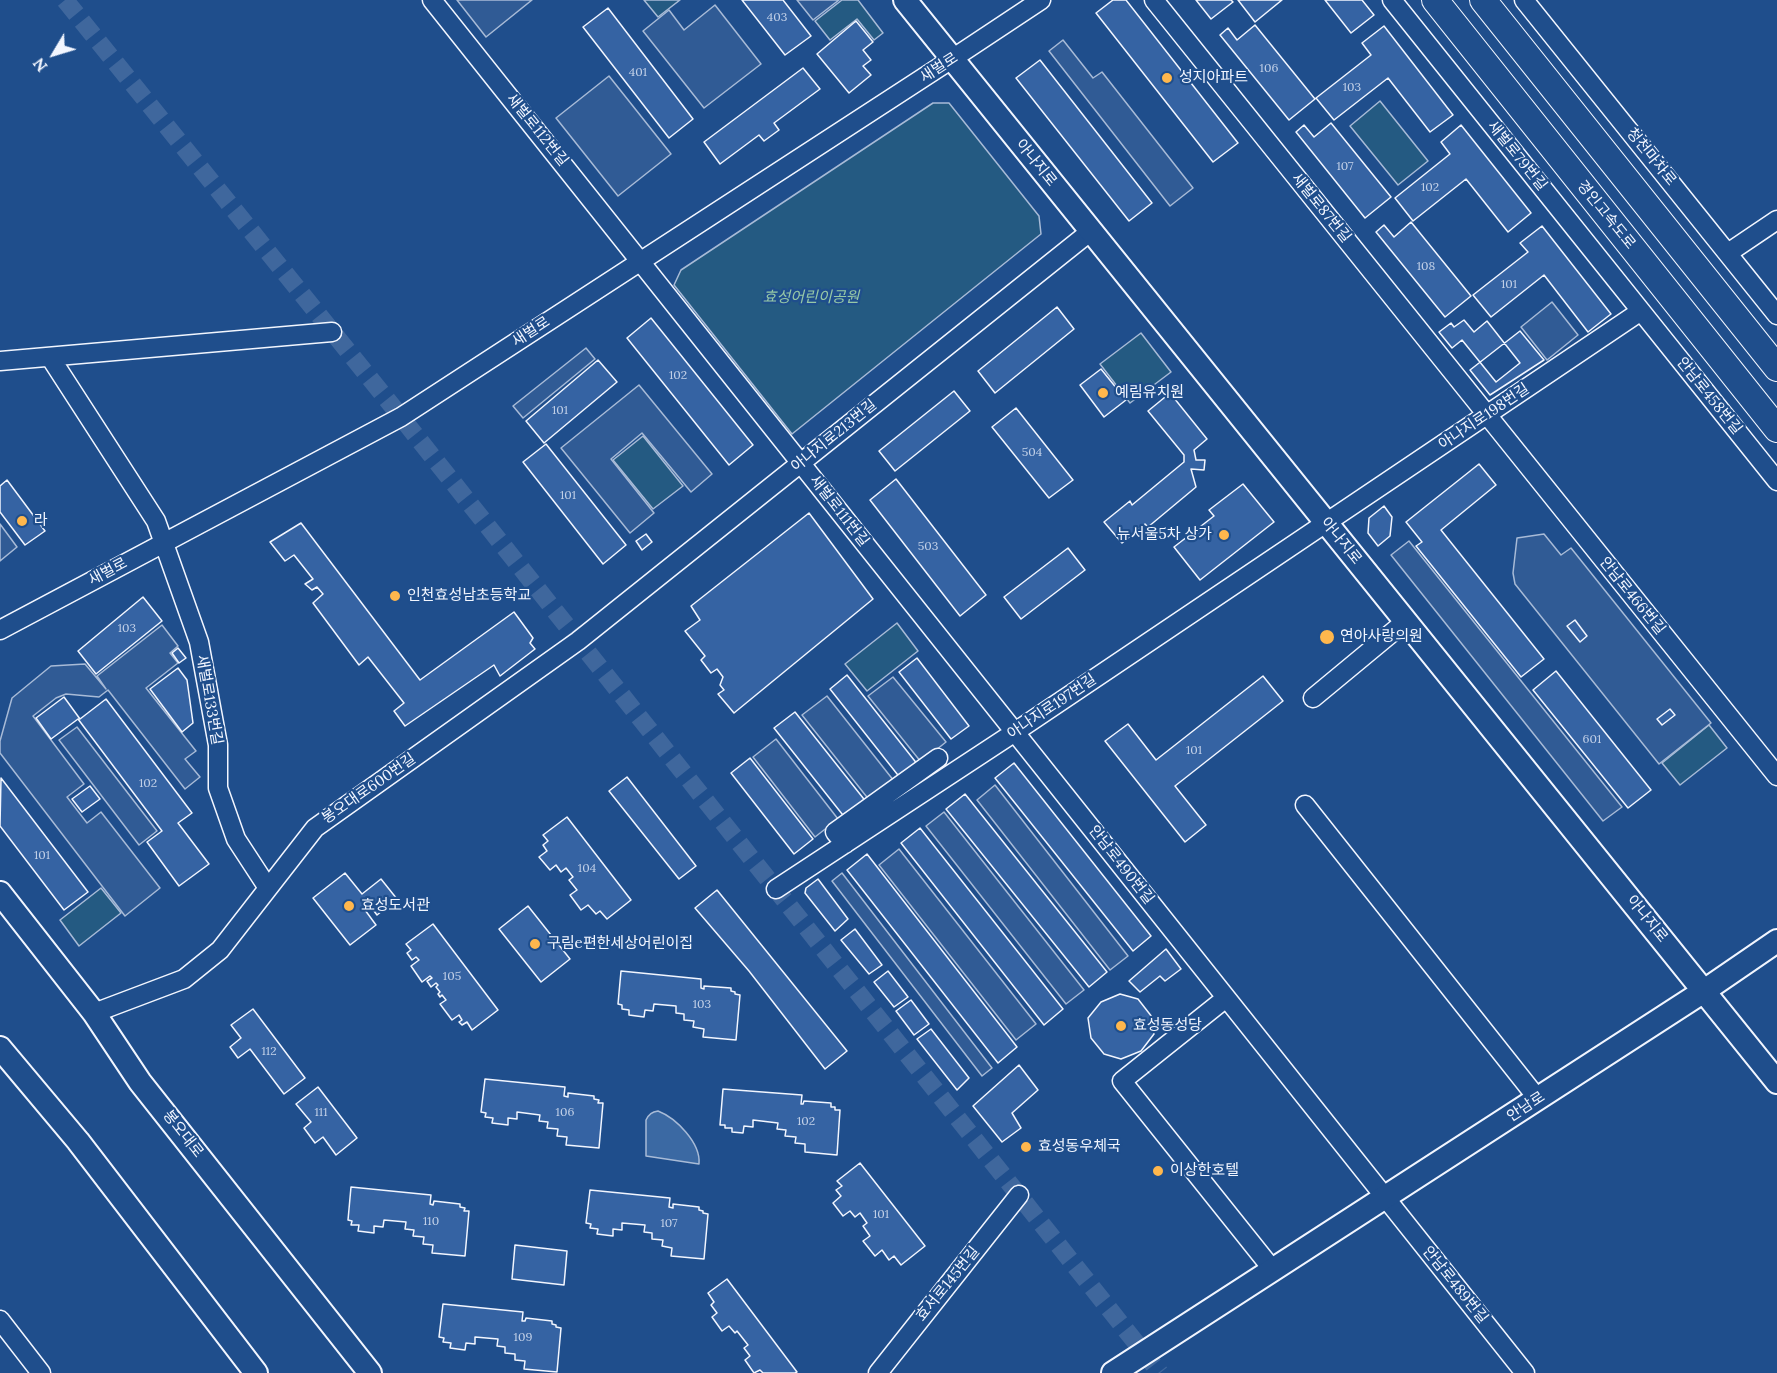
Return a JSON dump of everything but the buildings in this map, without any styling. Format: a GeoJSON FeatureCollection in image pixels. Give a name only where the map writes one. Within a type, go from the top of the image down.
{"type":"FeatureCollection","features":[{"type":"Feature","properties":{"kind":"highway","name":"경인고속도로"},"geometry":{"type":"LineString","coordinates":[[1435,0],[1777,429]]}},
{"type":"Feature","properties":{"kind":"highway"},"geometry":{"type":"LineString","coordinates":[[1483,0],[1777,368]]}},
{"type":"Feature","properties":{"kind":"main road","name":"아나지로"},"geometry":{"type":"LineString","coordinates":[[905,0],[1777,1082]]}},
{"type":"Feature","properties":{"kind":"main road","name":"봉오대로"},"geometry":{"type":"LineString","coordinates":[[0,893],[94,1013],[141,1082],[370,1373]]}},
{"type":"Feature","properties":{"kind":"main road","name":"안남로"},"geometry":{"type":"LineString","coordinates":[[1113,1373],[1704,991],[1777,941]]}},
{"type":"Feature","properties":{"kind":"main road"},"geometry":{"type":"LineString","coordinates":[[0,1048],[78,1141],[256,1373]]}},
{"type":"Feature","properties":{"kind":"street","name":"새벌로112번길"},"geometry":{"type":"LineString","coordinates":[[432,0],[641,261]]}},
{"type":"Feature","properties":{"kind":"street","name":"새벌로"},"geometry":{"type":"LineString","coordinates":[[0,630],[401,417],[1041,0]]}},
{"type":"Feature","properties":{"kind":"street","name":"새벌로87번길"},"geometry":{"type":"LineString","coordinates":[[1154,0],[1487,415]]}},
{"type":"Feature","properties":{"kind":"street","name":"새벌로79번길"},"geometry":{"type":"LineString","coordinates":[[1392,0],[1641,311]]}},
{"type":"Feature","properties":{"kind":"street","name":"청천마차로"},"geometry":{"type":"LineString","coordinates":[[1524,0],[1777,315]]}},
{"type":"Feature","properties":{"kind":"street"},"geometry":{"type":"LineString","coordinates":[[1728,253],[1777,220]]}},
{"type":"Feature","properties":{"kind":"street","name":"아나지로213번길"},"geometry":{"type":"LineString","coordinates":[[578,640],[1091,231]]}},
{"type":"Feature","properties":{"kind":"street","name":"새벌로111번길"},"geometry":{"type":"LineString","coordinates":[[641,261],[1015,732]]}},
{"type":"Feature","properties":{"kind":"street","name":"아나지로198번길"},"geometry":{"type":"LineString","coordinates":[[1327,523],[1641,311]]}},
{"type":"Feature","properties":{"kind":"street","name":"안남로458번길"},"geometry":{"type":"LineString","coordinates":[[1641,311],[1777,481]]}},
{"type":"Feature","properties":{"kind":"street"},"geometry":{"type":"LineString","coordinates":[[0,361],[332,332]]}},
{"type":"Feature","properties":{"kind":"street","name":"새벌로133번길"},"geometry":{"type":"LineString","coordinates":[[50,357],[156,521],[165,542],[200,642],[218,745],[218,788],[236,839],[268,888]]}},
{"type":"Feature","properties":{"kind":"street","name":"안남로466번길"},"geometry":{"type":"LineString","coordinates":[[1487,415],[1777,776]]}},
{"type":"Feature","properties":{"kind":"street","name":"아나지로197번길"},"geometry":{"type":"LineString","coordinates":[[776,890],[1327,523]]}},
{"type":"Feature","properties":{"kind":"street"},"geometry":{"type":"LineString","coordinates":[[1313,698],[1406,621]]}},
{"type":"Feature","properties":{"kind":"street","name":"봉오대로600번길"},"geometry":{"type":"LineString","coordinates":[[94,1013],[184,979],[220,950],[315,828],[578,640]]}},
{"type":"Feature","properties":{"kind":"street","name":"안남로490번길"},"geometry":{"type":"LineString","coordinates":[[1015,732],[1384,1198]]}},
{"type":"Feature","properties":{"kind":"street"},"geometry":{"type":"LineString","coordinates":[[845,844],[835,832],[938,758]]}},
{"type":"Feature","properties":{"kind":"street"},"geometry":{"type":"LineString","coordinates":[[1305,805],[1538,1099]]}},
{"type":"Feature","properties":{"kind":"street"},"geometry":{"type":"LineString","coordinates":[[1226,998],[1122,1081],[1273,1270]]}},
{"type":"Feature","properties":{"kind":"street","name":"효서로145번길"},"geometry":{"type":"LineString","coordinates":[[878,1373],[1019,1195]]}},
{"type":"Feature","properties":{"kind":"street","name":"안남로489번길"},"geometry":{"type":"LineString","coordinates":[[1384,1198],[1525,1373]]}},
{"type":"Feature","properties":{"kind":"street"},"geometry":{"type":"LineString","coordinates":[[0,1320],[41,1373]]}},
{"type":"Feature","properties":{"kind":"green space"},"geometry":{"type":"Polygon","coordinates":[[[644,0],[680,0],[658,17],[644,0]]]}},
{"type":"Feature","properties":{"kind":"green space"},"geometry":{"type":"Polygon","coordinates":[[[842,0],[858,0],[883,33],[874,40],[857,19],[830,40],[815,21],[842,0]]]}},
{"type":"Feature","properties":{"kind":"green space"},"geometry":{"type":"Polygon","coordinates":[[[1380,101],[1428,161],[1398,185],[1350,126],[1380,101]]]}},
{"type":"Feature","properties":{"kind":"green space","name":"효성어린이공원"},"geometry":{"type":"Polygon","coordinates":[[[933,103],[949,103],[1039,216],[1041,234],[792,434],[674,285],[681,270],[933,103]]]}},
{"type":"Feature","properties":{"kind":"green space"},"geometry":{"type":"Polygon","coordinates":[[[1141,333],[1171,372],[1130,403],[1100,364],[1141,333]]]}},
{"type":"Feature","properties":{"kind":"green space"},"geometry":{"type":"Polygon","coordinates":[[[643,436],[683,486],[653,509],[613,460],[643,436]]]}},
{"type":"Feature","properties":{"kind":"green space"},"geometry":{"type":"Polygon","coordinates":[[[897,623],[918,651],[867,691],[845,664],[897,623]]]}},
{"type":"Feature","properties":{"kind":"green space"},"geometry":{"type":"Polygon","coordinates":[[[1709,725],[1727,748],[1680,785],[1662,763],[1709,725]]]}},
{"type":"Feature","properties":{"kind":"green space"},"geometry":{"type":"Polygon","coordinates":[[[101,888],[121,913],[79,946],[60,920],[101,888]]]}},
{"type":"Feature","properties":{"kind":"shaded area"},"geometry":{"type":"Polygon","coordinates":[[[457,0],[532,0],[486,37],[457,0]]]}},
{"type":"Feature","properties":{"kind":"shaded area"},"geometry":{"type":"Polygon","coordinates":[[[797,0],[839,0],[813,20],[797,0]]]}},
{"type":"Feature","properties":{"kind":"shaded area"},"geometry":{"type":"Polygon","coordinates":[[[715,5],[761,64],[704,108],[643,31],[669,10],[684,30],[715,5]]]}},
{"type":"Feature","properties":{"kind":"shaded area"},"geometry":{"type":"Polygon","coordinates":[[[1063,40],[1093,78],[1102,72],[1193,188],[1170,206],[1049,51],[1063,40]]]}},
{"type":"Feature","properties":{"kind":"shaded area"},"geometry":{"type":"Polygon","coordinates":[[[609,76],[671,154],[618,196],[556,118],[609,76]]]}},
{"type":"Feature","properties":{"kind":"shaded area"},"geometry":{"type":"Polygon","coordinates":[[[1552,302],[1578,335],[1547,360],[1521,327],[1552,302]]]}},
{"type":"Feature","properties":{"kind":"shaded area"},"geometry":{"type":"Polygon","coordinates":[[[586,348],[595,359],[523,418],[513,406],[586,348]]]}},
{"type":"Feature","properties":{"kind":"shaded area"},"geometry":{"type":"Polygon","coordinates":[[[639,385],[712,474],[691,492],[642,433],[611,459],[654,513],[630,533],[561,448],[639,385]]]}},
{"type":"Feature","properties":{"kind":"shaded area"},"geometry":{"type":"Polygon","coordinates":[[[0,524],[17,547],[0,561],[0,524]]]}},
{"type":"Feature","properties":{"kind":"shaded area"},"geometry":{"type":"Polygon","coordinates":[[[1544,534],[1561,555],[1571,548],[1711,723],[1659,764],[1515,584],[1513,573],[1517,538],[1544,534]]]}},
{"type":"Feature","properties":{"kind":"shaded area"},"geometry":{"type":"Polygon","coordinates":[[[1409,541],[1622,807],[1603,821],[1391,555],[1409,541]]]}},
{"type":"Feature","properties":{"kind":"shaded area"},"geometry":{"type":"Polygon","coordinates":[[[162,625],[178,646],[170,653],[178,663],[146,688],[196,751],[185,759],[200,777],[185,789],[108,690],[99,697],[66,694],[56,698],[33,716],[84,784],[67,797],[87,823],[101,812],[160,888],[125,916],[0,753],[0,741],[12,698],[51,666],[85,664],[106,689],[97,676],[162,625]]]}},
{"type":"Feature","properties":{"kind":"shaded area"},"geometry":{"type":"Polygon","coordinates":[[[893,677],[946,742],[921,762],[868,696],[893,677]]]}},
{"type":"Feature","properties":{"kind":"shaded area"},"geometry":{"type":"Polygon","coordinates":[[[827,696],[894,781],[870,801],[802,715],[827,696]]]}},
{"type":"Feature","properties":{"kind":"shaded area"},"geometry":{"type":"Polygon","coordinates":[[[77,727],[157,831],[139,845],[59,740],[77,727]]]}},
{"type":"Feature","properties":{"kind":"shaded area"},"geometry":{"type":"Polygon","coordinates":[[[776,739],[838,819],[815,837],[753,757],[776,739]]]}},
{"type":"Feature","properties":{"kind":"shaded area"},"geometry":{"type":"Polygon","coordinates":[[[995,785],[1128,956],[1110,970],[977,800],[995,785]]]}},
{"type":"Feature","properties":{"kind":"shaded area"},"geometry":{"type":"Polygon","coordinates":[[[944,812],[1084,990],[1066,1004],[926,826],[944,812]]]}},
{"type":"Feature","properties":{"kind":"shaded area"},"geometry":{"type":"Polygon","coordinates":[[[899,849],[1036,1024],[1016,1040],[879,865],[899,849]]]}},
{"type":"Feature","properties":{"kind":"shaded area"},"geometry":{"type":"Polygon","coordinates":[[[842,873],[992,1068],[982,1076],[832,881],[842,873]]]}},
{"type":"Feature","properties":{"kind":"shaded area"},"geometry":{"type":"Polygon","coordinates":[[[658,1111],[672,1119],[686,1132],[696,1148],[699,1164],[646,1156],[646,1120],[648,1116],[658,1111]]]}},
{"type":"Feature","properties":{"kind":"tunnel"},"geometry":{"type":"LineString","coordinates":[[65,0],[401,417],[1160,1373]]}},
{"type":"Feature","properties":{"kind":"place","name":"성지아파트"},"geometry":{"type":"Point","coordinates":[1167,78]}},
{"type":"Feature","properties":{"kind":"place","name":"예림유치원"},"geometry":{"type":"Point","coordinates":[1103,393]}},
{"type":"Feature","properties":{"kind":"place","name":"라"},"geometry":{"type":"Point","coordinates":[22,521]}},
{"type":"Feature","properties":{"kind":"place","name":"뉴서울5차 상가"},"geometry":{"type":"Point","coordinates":[1224,535]}},
{"type":"Feature","properties":{"kind":"place","name":"인천효성남초등학교"},"geometry":{"type":"Point","coordinates":[395,596]}},
{"type":"Feature","properties":{"kind":"place","name":"연아사랑의원"},"geometry":{"type":"Point","coordinates":[1327,637]}},
{"type":"Feature","properties":{"kind":"place","name":"효성도서관"},"geometry":{"type":"Point","coordinates":[349,906]}},
{"type":"Feature","properties":{"kind":"place","name":"구림e편한세상어린이집"},"geometry":{"type":"Point","coordinates":[535,944]}},
{"type":"Feature","properties":{"kind":"place","name":"효성동성당"},"geometry":{"type":"Point","coordinates":[1121,1026]}},
{"type":"Feature","properties":{"kind":"place","name":"효성동우체국"},"geometry":{"type":"Point","coordinates":[1026,1147]}},
{"type":"Feature","properties":{"kind":"place","name":"이상한호텔"},"geometry":{"type":"Point","coordinates":[1158,1171]}}]}
